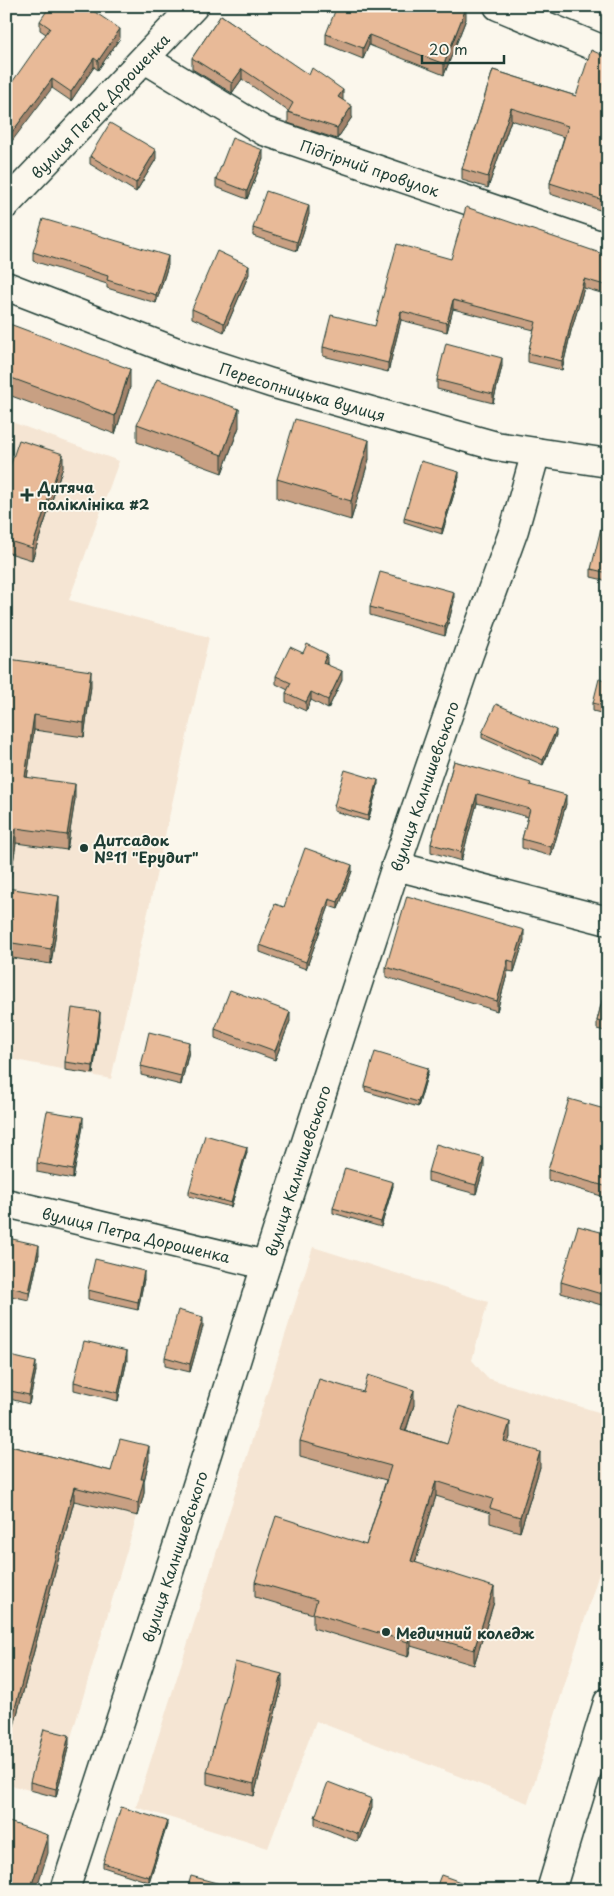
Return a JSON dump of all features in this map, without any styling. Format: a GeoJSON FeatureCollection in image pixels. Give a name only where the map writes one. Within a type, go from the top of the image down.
{"type":"FeatureCollection","features":[{"type":"Feature","properties":{"kind":"street","name":"вулиця Петра Дорошенка"},"geometry":{"type":"LineString","coordinates":[[6,204],[194,6]]}},
{"type":"Feature","properties":{"kind":"street"},"geometry":{"type":"LineString","coordinates":[[498,6],[608,52]]}},
{"type":"Feature","properties":{"kind":"street","name":"Підгірний провулок"},"geometry":{"type":"LineString","coordinates":[[145,59],[264,131],[608,248]]}},
{"type":"Feature","properties":{"kind":"street","name":"Пересопницька вулиця"},"geometry":{"type":"LineString","coordinates":[[6,286],[182,354],[271,383],[496,446],[608,463]]}},
{"type":"Feature","properties":{"kind":"street","name":"вулиця Калнишевського"},"geometry":{"type":"LineString","coordinates":[[65,1890],[396,866],[514,530],[536,452]]}},
{"type":"Feature","properties":{"kind":"street"},"geometry":{"type":"LineString","coordinates":[[396,866],[608,921]]}},
{"type":"Feature","properties":{"kind":"street","name":"вулиця Петра Дорошенка"},"geometry":{"type":"LineString","coordinates":[[6,1203],[266,1265]]}},
{"type":"Feature","properties":{"kind":"street"},"geometry":{"type":"LineString","coordinates":[[551,1890],[608,1702]]}},
{"type":"Feature","properties":{"kind":"shaded area","name":"Дитсадок №11 \"Ерудит\""},"geometry":{"type":"Polygon","coordinates":[[[6,420],[119,461],[69,600],[209,637],[111,1079],[6,1058],[6,420]]]}},
{"type":"Feature","properties":{"kind":"shaded area","name":"Медичний коледж"},"geometry":{"type":"Polygon","coordinates":[[[313,1247],[488,1302],[472,1360],[487,1378],[608,1415],[608,1544],[528,1803],[316,1721],[268,1848],[136,1807],[313,1247]]]}},
{"type":"Feature","properties":{"kind":"shaded area"},"geometry":{"type":"Polygon","coordinates":[[[6,1459],[144,1493],[69,1744],[56,1797],[6,1784],[6,1459]]]}},
{"type":"Feature","properties":{"kind":"building"},"geometry":{"type":"Polygon","coordinates":[[[50,6],[86,6],[120,29],[98,61],[94,58],[71,92],[52,79],[6,140],[6,91],[50,28],[40,21],[50,6]]]}},
{"type":"Feature","properties":{"kind":"building"},"geometry":{"type":"Polygon","coordinates":[[[337,6],[460,6],[466,8],[444,64],[369,35],[363,48],[326,34],[337,6]]]}},
{"type":"Feature","properties":{"kind":"building"},"geometry":{"type":"Polygon","coordinates":[[[221,15],[309,75],[312,68],[343,90],[338,97],[352,106],[337,128],[288,112],[293,103],[242,69],[232,83],[192,58],[221,15]]]}},
{"type":"Feature","properties":{"kind":"building"},"geometry":{"type":"Polygon","coordinates":[[[591,50],[602,55],[608,55],[608,194],[606,201],[550,183],[568,126],[511,108],[488,177],[462,169],[493,70],[576,96],[591,50]]]}},
{"type":"Feature","properties":{"kind":"building"},"geometry":{"type":"Polygon","coordinates":[[[110,123],[156,150],[136,183],[90,156],[110,123]]]}},
{"type":"Feature","properties":{"kind":"building"},"geometry":{"type":"Polygon","coordinates":[[[232,138],[263,150],[247,191],[216,179],[232,138]]]}},
{"type":"Feature","properties":{"kind":"building"},"geometry":{"type":"Polygon","coordinates":[[[266,191],[309,205],[297,242],[253,228],[266,191]]]}},
{"type":"Feature","properties":{"kind":"building"},"geometry":{"type":"Polygon","coordinates":[[[466,207],[603,254],[608,254],[608,286],[584,279],[562,361],[528,353],[536,322],[453,300],[447,323],[401,311],[388,363],[323,347],[331,315],[375,326],[397,244],[451,259],[466,207]]]}},
{"type":"Feature","properties":{"kind":"building"},"geometry":{"type":"Polygon","coordinates":[[[43,219],[168,256],[156,295],[107,280],[108,276],[33,252],[43,219]]]}},
{"type":"Feature","properties":{"kind":"building"},"geometry":{"type":"Polygon","coordinates":[[[217,251],[249,266],[224,323],[192,309],[217,251]]]}},
{"type":"Feature","properties":{"kind":"building"},"geometry":{"type":"Polygon","coordinates":[[[7,323],[130,369],[115,416],[6,376],[7,323]]]}},
{"type":"Feature","properties":{"kind":"building"},"geometry":{"type":"Polygon","coordinates":[[[446,343],[502,358],[493,394],[437,380],[446,343]]]}},
{"type":"Feature","properties":{"kind":"building"},"geometry":{"type":"Polygon","coordinates":[[[157,379],[239,409],[222,455],[137,424],[157,379]]]}},
{"type":"Feature","properties":{"kind":"building"},"geometry":{"type":"Polygon","coordinates":[[[295,419],[369,440],[351,501],[277,479],[295,419]]]}},
{"type":"Feature","properties":{"kind":"building"},"geometry":{"type":"Polygon","coordinates":[[[19,440],[63,454],[32,548],[6,540],[6,478],[19,440]]]}},
{"type":"Feature","properties":{"kind":"building"},"geometry":{"type":"Polygon","coordinates":[[[421,461],[459,472],[442,529],[404,518],[421,461]]]}},
{"type":"Feature","properties":{"kind":"building"},"geometry":{"type":"Polygon","coordinates":[[[603,520],[608,521],[608,573],[591,569],[603,520]]]}},
{"type":"Feature","properties":{"kind":"building"},"geometry":{"type":"Polygon","coordinates":[[[380,572],[454,592],[445,627],[370,607],[380,572]]]}},
{"type":"Feature","properties":{"kind":"building"},"geometry":{"type":"Polygon","coordinates":[[[307,644],[327,654],[323,663],[342,671],[328,700],[311,692],[306,702],[286,693],[291,683],[276,676],[290,647],[303,653],[307,644]]]}},
{"type":"Feature","properties":{"kind":"building"},"geometry":{"type":"Polygon","coordinates":[[[9,659],[91,671],[84,723],[34,715],[25,777],[75,784],[67,835],[16,828],[7,888],[59,896],[51,949],[6,942],[6,679],[9,659]]]}},
{"type":"Feature","properties":{"kind":"building"},"geometry":{"type":"Polygon","coordinates":[[[599,679],[608,681],[608,707],[593,703],[599,679]]]}},
{"type":"Feature","properties":{"kind":"building"},"geometry":{"type":"Polygon","coordinates":[[[496,704],[556,730],[543,760],[482,733],[496,704]]]}},
{"type":"Feature","properties":{"kind":"building"},"geometry":{"type":"Polygon","coordinates":[[[454,761],[566,795],[551,847],[522,839],[530,809],[477,794],[461,852],[431,844],[454,761]]]}},
{"type":"Feature","properties":{"kind":"building"},"geometry":{"type":"Polygon","coordinates":[[[345,770],[378,780],[368,816],[334,806],[345,770]]]}},
{"type":"Feature","properties":{"kind":"building"},"geometry":{"type":"Polygon","coordinates":[[[305,848],[352,865],[338,902],[329,899],[306,962],[260,945],[275,904],[284,907],[305,848]]]}},
{"type":"Feature","properties":{"kind":"building"},"geometry":{"type":"Polygon","coordinates":[[[407,896],[524,930],[514,962],[508,960],[497,1001],[386,967],[407,896]]]}},
{"type":"Feature","properties":{"kind":"building"},"geometry":{"type":"Polygon","coordinates":[[[608,977],[608,1023],[597,1021],[608,977]]]}},
{"type":"Feature","properties":{"kind":"building"},"geometry":{"type":"Polygon","coordinates":[[[230,990],[290,1012],[275,1051],[215,1029],[230,990]]]}},
{"type":"Feature","properties":{"kind":"building"},"geometry":{"type":"Polygon","coordinates":[[[72,1008],[100,1012],[93,1066],[65,1062],[72,1008]]]}},
{"type":"Feature","properties":{"kind":"building"},"geometry":{"type":"Polygon","coordinates":[[[149,1032],[189,1042],[181,1076],[141,1066],[149,1032]]]}},
{"type":"Feature","properties":{"kind":"building"},"geometry":{"type":"Polygon","coordinates":[[[375,1052],[428,1068],[418,1102],[365,1086],[375,1052]]]}},
{"type":"Feature","properties":{"kind":"building"},"geometry":{"type":"Polygon","coordinates":[[[569,1099],[608,1110],[608,1187],[548,1170],[569,1099]]]}},
{"type":"Feature","properties":{"kind":"building"},"geometry":{"type":"Polygon","coordinates":[[[47,1111],[83,1117],[73,1170],[37,1163],[47,1111]]]}},
{"type":"Feature","properties":{"kind":"building"},"geometry":{"type":"Polygon","coordinates":[[[205,1135],[247,1147],[231,1203],[189,1191],[205,1135]]]}},
{"type":"Feature","properties":{"kind":"building"},"geometry":{"type":"Polygon","coordinates":[[[436,1144],[484,1158],[476,1185],[428,1172],[436,1144]]]}},
{"type":"Feature","properties":{"kind":"building"},"geometry":{"type":"Polygon","coordinates":[[[345,1168],[393,1182],[381,1222],[333,1208],[345,1168]]]}},
{"type":"Feature","properties":{"kind":"building"},"geometry":{"type":"Polygon","coordinates":[[[578,1226],[608,1234],[608,1296],[561,1282],[578,1226]]]}},
{"type":"Feature","properties":{"kind":"building"},"geometry":{"type":"Polygon","coordinates":[[[8,1238],[39,1245],[29,1292],[6,1286],[6,1248],[8,1238]]]}},
{"type":"Feature","properties":{"kind":"building"},"geometry":{"type":"Polygon","coordinates":[[[95,1259],[144,1271],[138,1302],[88,1290],[95,1259]]]}},
{"type":"Feature","properties":{"kind":"building"},"geometry":{"type":"Polygon","coordinates":[[[178,1310],[203,1317],[190,1364],[165,1357],[178,1310]]]}},
{"type":"Feature","properties":{"kind":"building"},"geometry":{"type":"Polygon","coordinates":[[[84,1341],[127,1351],[118,1393],[74,1382],[84,1341]]]}},
{"type":"Feature","properties":{"kind":"building"},"geometry":{"type":"Polygon","coordinates":[[[6,1355],[36,1362],[29,1395],[6,1390],[6,1355]]]}},
{"type":"Feature","properties":{"kind":"building"},"geometry":{"type":"Polygon","coordinates":[[[368,1375],[414,1390],[401,1430],[447,1444],[459,1406],[510,1422],[504,1441],[540,1452],[520,1517],[490,1508],[493,1499],[436,1481],[411,1561],[494,1587],[474,1650],[411,1631],[408,1642],[313,1613],[317,1600],[255,1582],[276,1516],[366,1545],[391,1466],[300,1441],[319,1379],[363,1392],[368,1375]]]}},
{"type":"Feature","properties":{"kind":"building"},"geometry":{"type":"Polygon","coordinates":[[[120,1439],[149,1446],[141,1479],[144,1479],[138,1503],[74,1487],[11,1723],[6,1722],[6,1445],[111,1471],[120,1439]]]}},
{"type":"Feature","properties":{"kind":"building"},"geometry":{"type":"Polygon","coordinates":[[[235,1662],[282,1674],[254,1784],[207,1772],[235,1662]]]}},
{"type":"Feature","properties":{"kind":"building"},"geometry":{"type":"Polygon","coordinates":[[[44,1729],[69,1735],[56,1789],[30,1782],[44,1729]]]}},
{"type":"Feature","properties":{"kind":"building"},"geometry":{"type":"Polygon","coordinates":[[[328,1782],[372,1799],[358,1834],[315,1817],[328,1782]]]}},
{"type":"Feature","properties":{"kind":"building"},"geometry":{"type":"Polygon","coordinates":[[[121,1807],[167,1821],[149,1877],[103,1863],[121,1807]]]}},
{"type":"Feature","properties":{"kind":"building"},"geometry":{"type":"Polygon","coordinates":[[[6,1821],[48,1835],[30,1890],[6,1890],[6,1821]]]}},
{"type":"Feature","properties":{"kind":"building"},"geometry":{"type":"Polygon","coordinates":[[[441,1875],[483,1890],[435,1890],[441,1875]]]}},
{"type":"Feature","properties":{"kind":"building"},"geometry":{"type":"Polygon","coordinates":[[[191,1876],[224,1885],[223,1890],[187,1890],[191,1876]]]}},
{"type":"Feature","properties":{"kind":"place","name":"Дитяча поліклініка #2"},"geometry":{"type":"Point","coordinates":[27,495]}},
{"type":"Feature","properties":{"kind":"place","name":"Дитсадок №11 \"Ерудит\""},"geometry":{"type":"Point","coordinates":[84,848]}},
{"type":"Feature","properties":{"kind":"place","name":"Медичний коледж"},"geometry":{"type":"Point","coordinates":[386,1632]}}]}
